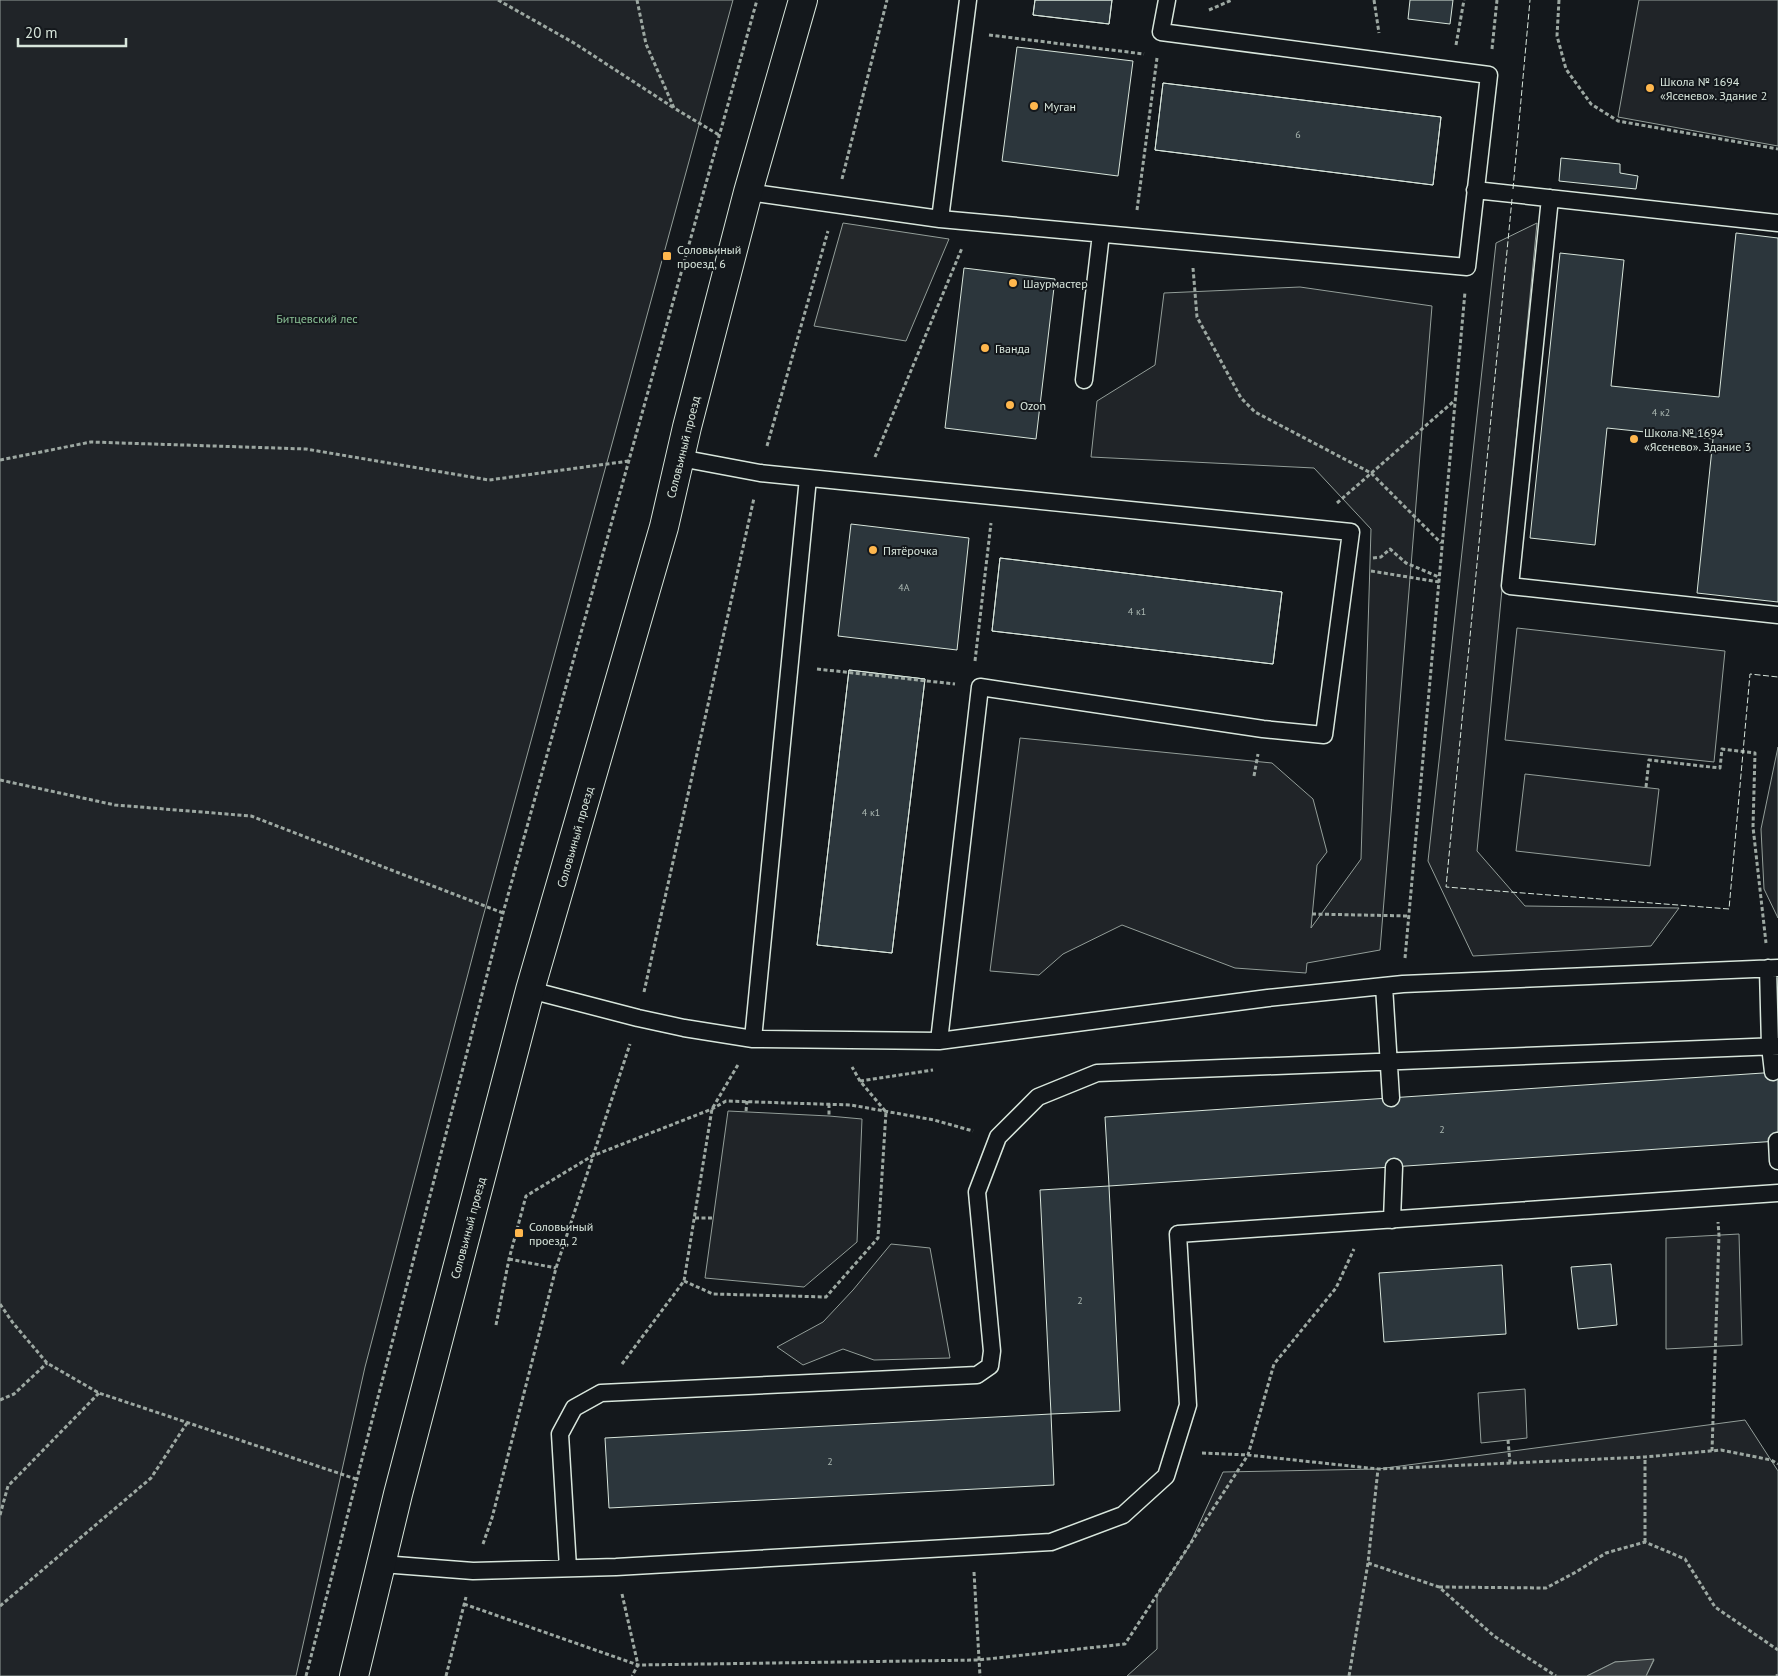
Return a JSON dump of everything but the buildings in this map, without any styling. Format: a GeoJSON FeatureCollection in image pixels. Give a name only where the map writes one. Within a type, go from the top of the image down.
{"type":"FeatureCollection","features":[{"type":"Feature","properties":{"kind":"street","name":"Соловьиный проезд"},"geometry":{"type":"LineString","coordinates":[[354,1676],[398,1494],[530,990],[664,527],[748,192],[803,0]]}},
{"type":"Feature","properties":{"kind":"lane"},"geometry":{"type":"LineString","coordinates":[[940,219],[968,0]]}},
{"type":"Feature","properties":{"kind":"lane"},"geometry":{"type":"LineString","coordinates":[[748,192],[940,219],[1467,267],[1489,75],[1162,32],[1167,0]]}},
{"type":"Feature","properties":{"kind":"lane"},"geometry":{"type":"LineString","coordinates":[[1475,190],[1778,223]]}},
{"type":"Feature","properties":{"kind":"lane"},"geometry":{"type":"LineString","coordinates":[[1550,198],[1510,586],[1778,615]]}},
{"type":"Feature","properties":{"kind":"lane"},"geometry":{"type":"LineString","coordinates":[[1084,380],[1101,234]]}},
{"type":"Feature","properties":{"kind":"lane"},"geometry":{"type":"LineString","coordinates":[[680,458],[760,473],[1351,532],[1324,735],[1263,729],[976,687],[939,1041]]}},
{"type":"Feature","properties":{"kind":"lane"},"geometry":{"type":"LineString","coordinates":[[754,1039],[808,478]]}},
{"type":"Feature","properties":{"kind":"lane"},"geometry":{"type":"LineString","coordinates":[[530,990],[638,1018],[684,1028],[754,1039],[939,1041],[1268,998],[1403,984],[1773,968],[1773,1072]]}},
{"type":"Feature","properties":{"kind":"lane"},"geometry":{"type":"LineString","coordinates":[[1384,986],[1384,1014],[1391,1098]]}},
{"type":"Feature","properties":{"kind":"lane"},"geometry":{"type":"LineString","coordinates":[[568,1568],[560,1434],[574,1408],[601,1393],[977,1375],[990,1366],[992,1352],[977,1192],[998,1138],[1038,1097],[1097,1073],[1389,1063],[1774,1046]]}},
{"type":"Feature","properties":{"kind":"lane"},"geometry":{"type":"LineString","coordinates":[[1777,1141],[1778,1161]]}},
{"type":"Feature","properties":{"kind":"lane"},"geometry":{"type":"LineString","coordinates":[[1392,1220],[1394,1167]]}},
{"type":"Feature","properties":{"kind":"lane"},"geometry":{"type":"LineString","coordinates":[[382,1564],[473,1571],[616,1567],[1051,1542],[1123,1515],[1166,1476],[1188,1405],[1178,1234],[1778,1193]]}},
{"type":"Feature","properties":{"kind":"path"},"geometry":{"type":"LineString","coordinates":[[498,0],[574,43],[719,135]]}},
{"type":"Feature","properties":{"kind":"path"},"geometry":{"type":"LineString","coordinates":[[637,0],[646,44],[674,108]]}},
{"type":"Feature","properties":{"kind":"path"},"geometry":{"type":"LineString","coordinates":[[306,1676],[503,913],[757,0]]}},
{"type":"Feature","properties":{"kind":"path"},"geometry":{"type":"LineString","coordinates":[[446,1676],[473,1571],[492,1518],[556,1268],[638,1018],[760,473],[835,204],[887,0]]}},
{"type":"Feature","properties":{"kind":"path"},"geometry":{"type":"LineString","coordinates":[[1374,0],[1384,61]]}},
{"type":"Feature","properties":{"kind":"path"},"geometry":{"type":"LineString","coordinates":[[1451,70],[1464,0]]}},
{"type":"Feature","properties":{"kind":"path"},"geometry":{"type":"LineString","coordinates":[[1489,75],[1497,0]]}},
{"type":"Feature","properties":{"kind":"path"},"geometry":{"type":"LineString","coordinates":[[1559,0],[1557,36],[1566,69],[1591,104],[1618,121],[1778,149]]}},
{"type":"Feature","properties":{"kind":"path"},"geometry":{"type":"LineString","coordinates":[[964,32],[1157,55]]}},
{"type":"Feature","properties":{"kind":"path"},"geometry":{"type":"LineString","coordinates":[[1133,236],[1157,55],[1162,32]]}},
{"type":"Feature","properties":{"kind":"path"},"geometry":{"type":"LineString","coordinates":[[864,483],[972,222]]}},
{"type":"Feature","properties":{"kind":"path"},"geometry":{"type":"LineString","coordinates":[[1403,984],[1467,267]]}},
{"type":"Feature","properties":{"kind":"path"},"geometry":{"type":"LineString","coordinates":[[1194,295],[1197,317],[1241,398],[1255,412],[1371,473],[1442,544]]}},
{"type":"Feature","properties":{"kind":"path"},"geometry":{"type":"LineString","coordinates":[[1310,527],[1454,400]]}},
{"type":"Feature","properties":{"kind":"path"},"geometry":{"type":"LineString","coordinates":[[0,460],[91,442],[306,450],[489,480],[629,461]]}},
{"type":"Feature","properties":{"kind":"path"},"geometry":{"type":"LineString","coordinates":[[791,666],[976,687],[994,496]]}},
{"type":"Feature","properties":{"kind":"path"},"geometry":{"type":"LineString","coordinates":[[1346,565],[1381,557],[1390,549],[1406,563],[1439,577]]}},
{"type":"Feature","properties":{"kind":"path"},"geometry":{"type":"LineString","coordinates":[[1346,565],[1439,582]]}},
{"type":"Feature","properties":{"kind":"path"},"geometry":{"type":"LineString","coordinates":[[1646,787],[1649,760],[1720,768],[1722,749],[1755,753],[1753,828],[1773,968]]}},
{"type":"Feature","properties":{"kind":"path"},"geometry":{"type":"LineString","coordinates":[[0,780],[115,805],[251,816],[503,913]]}},
{"type":"Feature","properties":{"kind":"path"},"geometry":{"type":"LineString","coordinates":[[1312,914],[1409,916]]}},
{"type":"Feature","properties":{"kind":"path"},"geometry":{"type":"LineString","coordinates":[[601,1393],[684,1281],[712,1109],[754,1039]]}},
{"type":"Feature","properties":{"kind":"path"},"geometry":{"type":"LineString","coordinates":[[684,1281],[713,1294],[826,1297],[878,1238],[886,1112],[860,1081],[837,1040]]}},
{"type":"Feature","properties":{"kind":"path"},"geometry":{"type":"LineString","coordinates":[[860,1081],[920,1073],[940,1068]]}},
{"type":"Feature","properties":{"kind":"path"},"geometry":{"type":"LineString","coordinates":[[496,1325],[509,1259],[526,1196],[592,1156],[712,1109],[726,1101],[852,1105],[934,1120],[998,1138]]}},
{"type":"Feature","properties":{"kind":"path"},"geometry":{"type":"LineString","coordinates":[[746,1112],[747,1101]]}},
{"type":"Feature","properties":{"kind":"path"},"geometry":{"type":"LineString","coordinates":[[829,1104],[829,1116]]}},
{"type":"Feature","properties":{"kind":"path"},"geometry":{"type":"LineString","coordinates":[[695,1218],[713,1218]]}},
{"type":"Feature","properties":{"kind":"path"},"geometry":{"type":"LineString","coordinates":[[1712,1450],[1719,1235]]}},
{"type":"Feature","properties":{"kind":"path"},"geometry":{"type":"LineString","coordinates":[[509,1259],[556,1268]]}},
{"type":"Feature","properties":{"kind":"path"},"geometry":{"type":"LineString","coordinates":[[0,1304],[12,1323],[46,1363],[99,1393],[356,1479]]}},
{"type":"Feature","properties":{"kind":"path"},"geometry":{"type":"LineString","coordinates":[[0,1400],[14,1394],[46,1363]]}},
{"type":"Feature","properties":{"kind":"path"},"geometry":{"type":"LineString","coordinates":[[0,1515],[8,1486],[99,1393]]}},
{"type":"Feature","properties":{"kind":"path"},"geometry":{"type":"LineString","coordinates":[[0,1606],[151,1478],[187,1423]]}},
{"type":"Feature","properties":{"kind":"path"},"geometry":{"type":"LineString","coordinates":[[1508,1440],[1510,1463]]}},
{"type":"Feature","properties":{"kind":"path"},"geometry":{"type":"LineString","coordinates":[[1174,1451],[1248,1455],[1378,1469],[1646,1457],[1712,1450],[1721,1450],[1771,1460],[1778,1464]]}},
{"type":"Feature","properties":{"kind":"path"},"geometry":{"type":"LineString","coordinates":[[1645,1542],[1646,1457]]}},
{"type":"Feature","properties":{"kind":"path"},"geometry":{"type":"LineString","coordinates":[[1349,1676],[1368,1563],[1378,1469]]}},
{"type":"Feature","properties":{"kind":"path"},"geometry":{"type":"LineString","coordinates":[[1368,1563],[1440,1587],[1546,1588],[1606,1553],[1645,1542],[1685,1558],[1714,1607],[1778,1650]]}},
{"type":"Feature","properties":{"kind":"path"},"geometry":{"type":"LineString","coordinates":[[972,1546],[980,1676]]}},
{"type":"Feature","properties":{"kind":"path"},"geometry":{"type":"LineString","coordinates":[[616,1567],[638,1665],[632,1676]]}},
{"type":"Feature","properties":{"kind":"path"},"geometry":{"type":"LineString","coordinates":[[1440,1587],[1494,1636],[1556,1676]]}},
{"type":"Feature","properties":{"kind":"green space","name":"Битцевский лес"},"geometry":{"type":"Polygon","coordinates":[[[0,0],[733,0],[480,928],[365,1367],[296,1676],[0,1676],[0,0]]]}},
{"type":"Feature","properties":{"kind":"green space"},"geometry":{"type":"Polygon","coordinates":[[[1639,0],[1778,0],[1778,146],[1618,117],[1639,0]]]}},
{"type":"Feature","properties":{"kind":"green space"},"geometry":{"type":"Polygon","coordinates":[[[1537,223],[1477,851],[1525,906],[1679,908],[1651,946],[1473,956],[1428,861],[1496,243],[1537,223]]]}},
{"type":"Feature","properties":{"kind":"green space"},"geometry":{"type":"Polygon","coordinates":[[[1300,287],[1432,306],[1380,950],[1307,963],[1306,973],[1235,968],[1122,925],[1063,954],[1039,975],[990,971],[1020,738],[1272,763],[1313,799],[1327,852],[1317,865],[1311,928],[1361,859],[1371,529],[1314,468],[1091,457],[1097,401],[1155,365],[1164,293],[1300,287]]]}},
{"type":"Feature","properties":{"kind":"green space"},"geometry":{"type":"Polygon","coordinates":[[[1517,628],[1725,651],[1714,762],[1505,740],[1517,628]]]}},
{"type":"Feature","properties":{"kind":"green space"},"geometry":{"type":"Polygon","coordinates":[[[1778,747],[1778,918],[1764,889],[1761,829],[1778,747]]]}},
{"type":"Feature","properties":{"kind":"green space"},"geometry":{"type":"Polygon","coordinates":[[[1525,774],[1659,789],[1650,866],[1516,851],[1525,774]]]}},
{"type":"Feature","properties":{"kind":"green space"},"geometry":{"type":"Polygon","coordinates":[[[728,1111],[862,1119],[857,1242],[804,1287],[705,1278],[728,1111]]]}},
{"type":"Feature","properties":{"kind":"green space"},"geometry":{"type":"Polygon","coordinates":[[[1739,1234],[1742,1345],[1666,1349],[1666,1238],[1739,1234]]]}},
{"type":"Feature","properties":{"kind":"green space"},"geometry":{"type":"Polygon","coordinates":[[[891,1244],[930,1248],[950,1358],[874,1360],[843,1349],[803,1365],[777,1347],[823,1322],[853,1290],[891,1244]]]}},
{"type":"Feature","properties":{"kind":"green space"},"geometry":{"type":"Polygon","coordinates":[[[1525,1389],[1527,1438],[1481,1443],[1478,1393],[1525,1389]]]}},
{"type":"Feature","properties":{"kind":"green space"},"geometry":{"type":"Polygon","coordinates":[[[1745,1420],[1778,1471],[1778,1676],[1646,1676],[1654,1660],[1615,1662],[1587,1676],[1127,1676],[1157,1649],[1157,1595],[1188,1548],[1223,1472],[1378,1469],[1745,1420]]]}},
{"type":"Feature","properties":{"kind":"shaded area"},"geometry":{"type":"Polygon","coordinates":[[[843,223],[949,239],[906,341],[814,326],[843,223]]]}},
{"type":"Feature","properties":{"kind":"shaded area"},"geometry":{"type":"Polygon","coordinates":[[[1654,1659],[1646,1676],[1587,1676],[1615,1662],[1654,1659]]]}},
{"type":"Feature","properties":{"kind":"fence"},"geometry":{"type":"LineString","coordinates":[[1513,189],[1530,0]]}},
{"type":"Feature","properties":{"kind":"fence"},"geometry":{"type":"LineString","coordinates":[[1512,199],[1446,887],[1729,909],[1750,674],[1778,677]]}},
{"type":"Feature","properties":{"kind":"place","name":"Школа № 1694 «Ясенево». Здание 2"},"geometry":{"type":"Point","coordinates":[1650,88]}},
{"type":"Feature","properties":{"kind":"place","name":"Муган"},"geometry":{"type":"Point","coordinates":[1034,106]}},
{"type":"Feature","properties":{"kind":"place","name":"Соловьиный проезд, 6"},"geometry":{"type":"Point","coordinates":[667,256]}},
{"type":"Feature","properties":{"kind":"place","name":"Шаурмастер"},"geometry":{"type":"Point","coordinates":[1013,283]}},
{"type":"Feature","properties":{"kind":"place","name":"Гванда"},"geometry":{"type":"Point","coordinates":[985,348]}},
{"type":"Feature","properties":{"kind":"place","name":"Ozon"},"geometry":{"type":"Point","coordinates":[1010,405]}},
{"type":"Feature","properties":{"kind":"place","name":"Школа № 1694 «Ясенево». Здание 3"},"geometry":{"type":"Point","coordinates":[1634,439]}},
{"type":"Feature","properties":{"kind":"place","name":"Пятёрочка"},"geometry":{"type":"Point","coordinates":[873,550]}},
{"type":"Feature","properties":{"kind":"place","name":"Соловьиный проезд, 2"},"geometry":{"type":"Point","coordinates":[519,1233]}}]}
